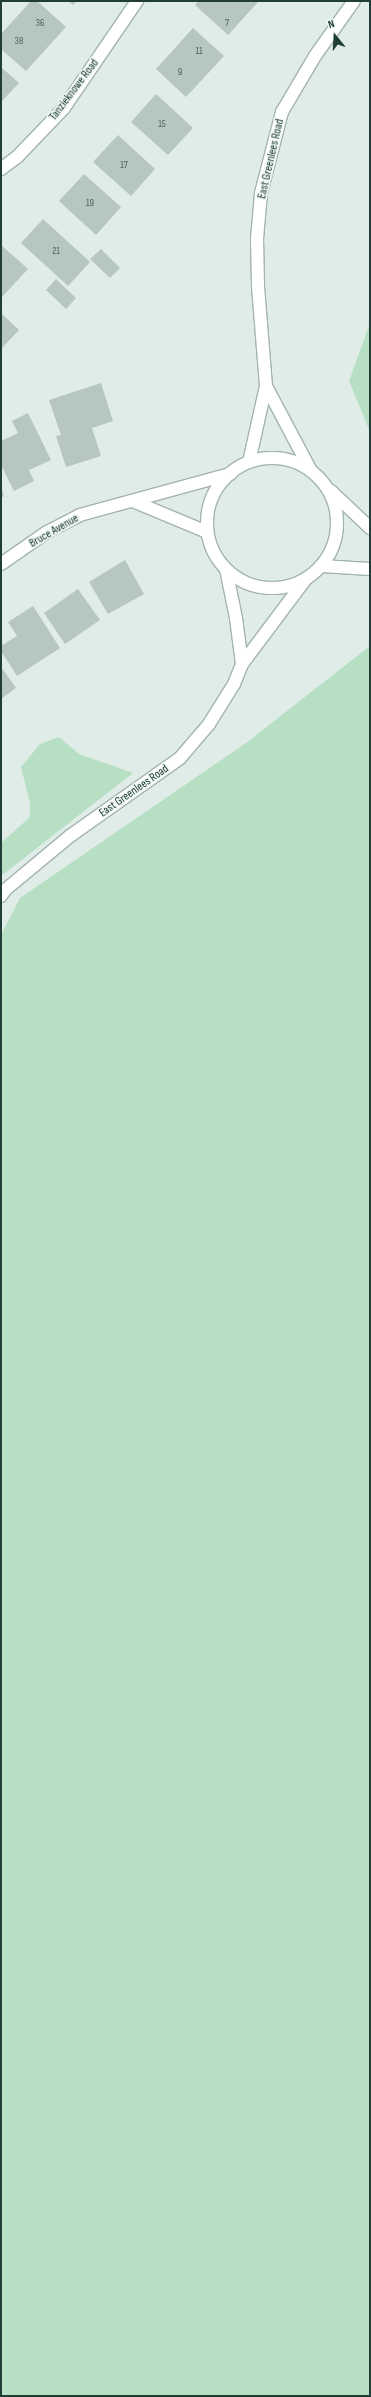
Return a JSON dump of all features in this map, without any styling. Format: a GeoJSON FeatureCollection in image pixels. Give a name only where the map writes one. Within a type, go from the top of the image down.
{"type":"FeatureCollection","features":[{"type":"Feature","properties":{"kind":"street","name":"Tanzieknowe Road"},"geometry":{"type":"LineString","coordinates":[[1,169],[18,156],[64,108],[137,1]]}},
{"type":"Feature","properties":{"kind":"street","name":"East Greenlees Road"},"geometry":{"type":"LineString","coordinates":[[249,462],[266,386],[258,286],[257,240],[261,193],[282,112],[315,56],[354,1]]}},
{"type":"Feature","properties":{"kind":"street","name":"East Greenlees Road"},"geometry":{"type":"LineString","coordinates":[[266,386],[311,471]]}},
{"type":"Feature","properties":{"kind":"street"},"geometry":{"type":"LineString","coordinates":[[305,580],[285,587],[264,588],[243,582],[226,569],[213,552],[207,532],[208,510],[216,490],[230,474],[249,462],[270,458],[292,461],[311,471],[370,528]]}},
{"type":"Feature","properties":{"kind":"street","name":"Bruce Avenue"},"geometry":{"type":"LineString","coordinates":[[1,564],[47,532],[80,515],[135,502],[230,474]]}},
{"type":"Feature","properties":{"kind":"street"},"geometry":{"type":"LineString","coordinates":[[242,664],[305,580],[322,566],[333,548],[337,527],[335,506],[326,486]]}},
{"type":"Feature","properties":{"kind":"street"},"geometry":{"type":"LineString","coordinates":[[135,502],[207,532]]}},
{"type":"Feature","properties":{"kind":"street"},"geometry":{"type":"LineString","coordinates":[[322,566],[370,569]]}},
{"type":"Feature","properties":{"kind":"street"},"geometry":{"type":"LineString","coordinates":[[226,569],[236,618],[242,664]]}},
{"type":"Feature","properties":{"kind":"street","name":"East Greenlees Road"},"geometry":{"type":"LineString","coordinates":[[1,896],[4,890],[70,836],[180,758],[209,724],[234,684],[242,664]]}},
{"type":"Feature","properties":{"kind":"green space"},"geometry":{"type":"Polygon","coordinates":[[[370,323],[370,432],[349,381],[370,323]]]}},
{"type":"Feature","properties":{"kind":"green space"},"geometry":{"type":"Polygon","coordinates":[[[370,646],[370,2396],[1,2396],[1,935],[20,898],[246,743],[370,646]]]}},
{"type":"Feature","properties":{"kind":"green space"},"geometry":{"type":"Polygon","coordinates":[[[59,737],[79,754],[133,773],[1,876],[1,843],[30,817],[30,803],[21,767],[40,744],[59,737]]]}},
{"type":"Feature","properties":{"kind":"building"},"geometry":{"type":"Polygon","coordinates":[[[31,1],[37,1],[66,27],[26,71],[1,49],[1,34],[31,1]]]}},
{"type":"Feature","properties":{"kind":"building"},"geometry":{"type":"Polygon","coordinates":[[[68,1],[77,1],[73,5],[68,1]]]}},
{"type":"Feature","properties":{"kind":"building"},"geometry":{"type":"Polygon","coordinates":[[[199,1],[259,1],[228,35],[195,5],[199,1]]]}},
{"type":"Feature","properties":{"kind":"building"},"geometry":{"type":"Polygon","coordinates":[[[193,28],[224,56],[186,97],[156,69],[193,28]]]}},
{"type":"Feature","properties":{"kind":"building"},"geometry":{"type":"Polygon","coordinates":[[[1,67],[19,83],[1,102],[1,67]]]}},
{"type":"Feature","properties":{"kind":"building"},"geometry":{"type":"Polygon","coordinates":[[[156,94],[193,128],[168,155],[131,122],[156,94]]]}},
{"type":"Feature","properties":{"kind":"building"},"geometry":{"type":"Polygon","coordinates":[[[118,135],[155,169],[131,196],[93,162],[118,135]]]}},
{"type":"Feature","properties":{"kind":"building"},"geometry":{"type":"Polygon","coordinates":[[[84,174],[121,207],[96,235],[59,201],[84,174]]]}},
{"type":"Feature","properties":{"kind":"building"},"geometry":{"type":"Polygon","coordinates":[[[43,219],[90,262],[68,286],[21,243],[43,219]]]}},
{"type":"Feature","properties":{"kind":"building"},"geometry":{"type":"Polygon","coordinates":[[[1,245],[28,269],[1,298],[1,245]]]}},
{"type":"Feature","properties":{"kind":"building"},"geometry":{"type":"Polygon","coordinates":[[[101,249],[120,268],[110,278],[90,259],[101,249]]]}},
{"type":"Feature","properties":{"kind":"building"},"geometry":{"type":"Polygon","coordinates":[[[56,279],[76,298],[66,309],[46,290],[56,279]]]}},
{"type":"Feature","properties":{"kind":"building"},"geometry":{"type":"Polygon","coordinates":[[[1,313],[19,330],[1,349],[1,313]]]}},
{"type":"Feature","properties":{"kind":"building"},"geometry":{"type":"Polygon","coordinates":[[[101,383],[113,421],[92,428],[101,456],[66,467],[56,436],[61,435],[49,400],[101,383]]]}},
{"type":"Feature","properties":{"kind":"building"},"geometry":{"type":"Polygon","coordinates":[[[28,413],[51,460],[29,470],[34,481],[14,491],[1,465],[1,441],[18,433],[12,421],[28,413]]]}},
{"type":"Feature","properties":{"kind":"building"},"geometry":{"type":"Polygon","coordinates":[[[1,487],[4,496],[1,498],[1,487]]]}},
{"type":"Feature","properties":{"kind":"building"},"geometry":{"type":"Polygon","coordinates":[[[125,560],[144,594],[108,614],[89,582],[125,560]]]}},
{"type":"Feature","properties":{"kind":"building"},"geometry":{"type":"Polygon","coordinates":[[[78,589],[100,620],[65,644],[44,613],[78,589]]]}},
{"type":"Feature","properties":{"kind":"building"},"geometry":{"type":"Polygon","coordinates":[[[33,606],[60,648],[17,676],[1,651],[1,646],[17,636],[8,622],[33,606]]]}},
{"type":"Feature","properties":{"kind":"building"},"geometry":{"type":"Polygon","coordinates":[[[1,667],[16,688],[1,699],[1,667]]]}}]}
